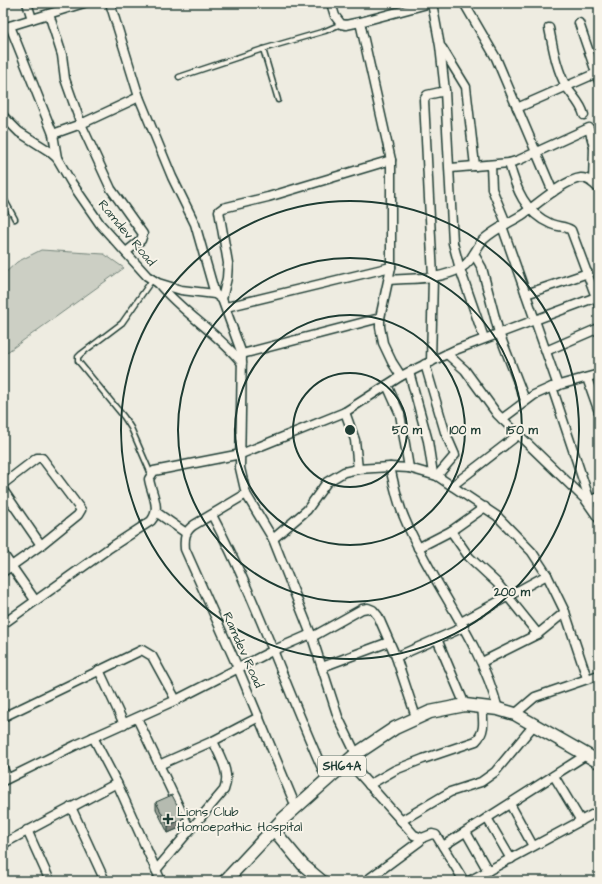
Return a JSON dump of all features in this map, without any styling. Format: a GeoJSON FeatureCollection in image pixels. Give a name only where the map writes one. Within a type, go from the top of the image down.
{"type":"FeatureCollection","features":[{"type":"Feature","properties":{"kind":"main road","name":"SH64A"},"geometry":{"type":"LineString","coordinates":[[236,881],[296,807],[327,779],[352,760],[416,717],[430,712],[465,705],[515,714],[599,762]]}},
{"type":"Feature","properties":{"kind":"main road","name":"SH64A"},"geometry":{"type":"LineString","coordinates":[[225,881],[276,832],[321,792],[352,760],[425,721],[449,714],[488,709]]}},
{"type":"Feature","properties":{"kind":"street"},"geometry":{"type":"LineString","coordinates":[[27,3],[32,19]]}},
{"type":"Feature","properties":{"kind":"street"},"geometry":{"type":"LineString","coordinates":[[57,158],[53,134],[7,27],[84,3]]}},
{"type":"Feature","properties":{"kind":"street"},"geometry":{"type":"LineString","coordinates":[[110,3],[139,97],[172,177],[195,224],[215,294]]}},
{"type":"Feature","properties":{"kind":"street"},"geometry":{"type":"LineString","coordinates":[[331,3],[335,16],[341,24],[346,25],[431,3],[440,46],[445,91],[452,232],[460,270],[484,338]]}},
{"type":"Feature","properties":{"kind":"street"},"geometry":{"type":"LineString","coordinates":[[464,3],[496,58],[553,192]]}},
{"type":"Feature","properties":{"kind":"street"},"geometry":{"type":"LineString","coordinates":[[50,14],[62,55],[65,79],[81,124],[111,189],[143,234],[141,240],[126,252]]}},
{"type":"Feature","properties":{"kind":"street"},"geometry":{"type":"LineString","coordinates":[[360,22],[391,160],[390,267],[389,280],[380,318],[383,343],[392,362],[405,374],[428,441],[435,475]]}},
{"type":"Feature","properties":{"kind":"street"},"geometry":{"type":"LineString","coordinates":[[579,23],[598,72],[599,82]]}},
{"type":"Feature","properties":{"kind":"street"},"geometry":{"type":"LineString","coordinates":[[549,28],[555,56],[566,86],[581,105],[584,115]]}},
{"type":"Feature","properties":{"kind":"street"},"geometry":{"type":"LineString","coordinates":[[440,46],[466,87],[475,166]]}},
{"type":"Feature","properties":{"kind":"street"},"geometry":{"type":"LineString","coordinates":[[517,108],[598,72]]}},
{"type":"Feature","properties":{"kind":"street"},"geometry":{"type":"LineString","coordinates":[[435,475],[456,455],[446,432],[428,363],[433,277],[424,100],[427,95],[445,91]]}},
{"type":"Feature","properties":{"kind":"street"},"geometry":{"type":"LineString","coordinates":[[53,134],[81,124],[139,97]]}},
{"type":"Feature","properties":{"kind":"street","name":"Ramdev Road"},"geometry":{"type":"LineString","coordinates":[[3,116],[19,132],[49,151],[57,158],[71,182],[100,224],[155,282],[181,290],[215,294],[222,299],[242,354],[240,468],[246,494],[273,539],[312,636],[352,760],[369,785],[401,821],[414,835],[422,838]]}},
{"type":"Feature","properties":{"kind":"street"},"geometry":{"type":"LineString","coordinates":[[450,168],[509,163],[537,153],[589,128],[596,147],[596,186]]}},
{"type":"Feature","properties":{"kind":"street"},"geometry":{"type":"LineString","coordinates":[[222,299],[227,278],[228,263],[219,211],[223,208],[268,197],[391,160]]}},
{"type":"Feature","properties":{"kind":"street"},"geometry":{"type":"LineString","coordinates":[[3,624],[35,600],[151,521],[156,512],[150,484],[151,474],[160,468],[241,454],[345,412],[405,374],[447,354],[484,338],[598,299],[571,230],[552,225],[530,209],[516,188],[509,163]]}},
{"type":"Feature","properties":{"kind":"street"},"geometry":{"type":"LineString","coordinates":[[491,164],[492,189],[546,351],[555,386],[593,509]]}},
{"type":"Feature","properties":{"kind":"street"},"geometry":{"type":"LineString","coordinates":[[389,280],[433,277],[460,270],[468,263],[483,240],[553,192],[582,178],[588,179],[596,186]]}},
{"type":"Feature","properties":{"kind":"street"},"geometry":{"type":"LineString","coordinates":[[474,254],[482,268],[500,333],[525,400]]}},
{"type":"Feature","properties":{"kind":"street"},"geometry":{"type":"LineString","coordinates":[[226,307],[390,267]]}},
{"type":"Feature","properties":{"kind":"street"},"geometry":{"type":"LineString","coordinates":[[526,294],[588,273]]}},
{"type":"Feature","properties":{"kind":"street"},"geometry":{"type":"LineString","coordinates":[[155,282],[170,298],[227,346],[242,363]]}},
{"type":"Feature","properties":{"kind":"street"},"geometry":{"type":"LineString","coordinates":[[242,354],[380,318]]}},
{"type":"Feature","properties":{"kind":"street"},"geometry":{"type":"LineString","coordinates":[[546,351],[599,328]]}},
{"type":"Feature","properties":{"kind":"street"},"geometry":{"type":"LineString","coordinates":[[447,354],[465,370],[485,399],[502,419],[585,499],[599,519]]}},
{"type":"Feature","properties":{"kind":"street"},"geometry":{"type":"LineString","coordinates":[[502,419],[525,400],[534,395],[555,386],[599,374]]}},
{"type":"Feature","properties":{"kind":"street"},"geometry":{"type":"LineString","coordinates":[[587,378],[599,412]]}},
{"type":"Feature","properties":{"kind":"street"},"geometry":{"type":"LineString","coordinates":[[387,385],[400,414],[409,468]]}},
{"type":"Feature","properties":{"kind":"street"},"geometry":{"type":"LineString","coordinates":[[345,412],[355,440],[358,469]]}},
{"type":"Feature","properties":{"kind":"street"},"geometry":{"type":"LineString","coordinates":[[452,486],[518,436]]}},
{"type":"Feature","properties":{"kind":"street"},"geometry":{"type":"LineString","coordinates":[[3,484],[37,458],[42,458],[79,507],[80,513],[41,545],[3,572]]}},
{"type":"Feature","properties":{"kind":"street"},"geometry":{"type":"LineString","coordinates":[[369,785],[396,770],[423,758],[468,745],[476,741],[482,735],[488,709],[494,692],[482,662],[418,548],[404,516],[390,467]]}},
{"type":"Feature","properties":{"kind":"street"},"geometry":{"type":"LineString","coordinates":[[273,539],[307,510],[327,482],[344,472],[358,469],[390,467],[409,468],[435,475],[497,516],[532,552],[547,575],[565,612],[587,678]]}},
{"type":"Feature","properties":{"kind":"street"},"geometry":{"type":"LineString","coordinates":[[3,490],[41,545]]}},
{"type":"Feature","properties":{"kind":"street"},"geometry":{"type":"LineString","coordinates":[[156,512],[186,533],[194,525],[246,494]]}},
{"type":"Feature","properties":{"kind":"street"},"geometry":{"type":"LineString","coordinates":[[590,500],[599,497]]}},
{"type":"Feature","properties":{"kind":"street"},"geometry":{"type":"LineString","coordinates":[[418,548],[450,531],[485,507]]}},
{"type":"Feature","properties":{"kind":"street","name":"Ramdev Road"},"geometry":{"type":"LineString","coordinates":[[212,515],[248,589],[272,650],[327,779]]}},
{"type":"Feature","properties":{"kind":"street"},"geometry":{"type":"LineString","coordinates":[[450,531],[470,557],[497,583],[506,597],[538,634]]}},
{"type":"Feature","properties":{"kind":"street","name":"Ramdev Road"},"geometry":{"type":"LineString","coordinates":[[186,533],[184,540],[186,549],[259,717],[296,807]]}},
{"type":"Feature","properties":{"kind":"street"},"geometry":{"type":"LineString","coordinates":[[3,554],[35,600]]}},
{"type":"Feature","properties":{"kind":"street"},"geometry":{"type":"LineString","coordinates":[[396,657],[437,639],[506,597],[547,575]]}},
{"type":"Feature","properties":{"kind":"street"},"geometry":{"type":"LineString","coordinates":[[3,768],[5,780],[93,737],[176,700],[272,650],[312,636],[354,612],[368,608],[373,610],[378,616],[396,657],[416,717]]}},
{"type":"Feature","properties":{"kind":"street"},"geometry":{"type":"LineString","coordinates":[[482,662],[538,634],[565,612]]}},
{"type":"Feature","properties":{"kind":"street"},"geometry":{"type":"LineString","coordinates":[[437,639],[465,705]]}},
{"type":"Feature","properties":{"kind":"street"},"geometry":{"type":"LineString","coordinates":[[322,667],[389,642]]}},
{"type":"Feature","properties":{"kind":"street"},"geometry":{"type":"LineString","coordinates":[[3,717],[142,650],[148,652],[152,656],[176,700]]}},
{"type":"Feature","properties":{"kind":"street"},"geometry":{"type":"LineString","coordinates":[[99,670],[124,724]]}},
{"type":"Feature","properties":{"kind":"street"},"geometry":{"type":"LineString","coordinates":[[515,714],[536,697],[599,675]]}},
{"type":"Feature","properties":{"kind":"street"},"geometry":{"type":"LineString","coordinates":[[159,765],[213,741],[259,717]]}},
{"type":"Feature","properties":{"kind":"street"},"geometry":{"type":"LineString","coordinates":[[137,718],[190,830]]}},
{"type":"Feature","properties":{"kind":"street"},"geometry":{"type":"LineString","coordinates":[[401,821],[450,792],[481,782],[495,772],[534,725]]}},
{"type":"Feature","properties":{"kind":"street"},"geometry":{"type":"LineString","coordinates":[[93,737],[117,783],[161,881]]}},
{"type":"Feature","properties":{"kind":"street"},"geometry":{"type":"LineString","coordinates":[[156,870],[224,790],[227,782],[227,775],[213,741]]}},
{"type":"Feature","properties":{"kind":"street"},"geometry":{"type":"LineString","coordinates":[[443,846],[586,755]]}},
{"type":"Feature","properties":{"kind":"street"},"geometry":{"type":"LineString","coordinates":[[554,776],[581,821]]}},
{"type":"Feature","properties":{"kind":"street"},"geometry":{"type":"LineString","coordinates":[[3,844],[117,783]]}},
{"type":"Feature","properties":{"kind":"street"},"geometry":{"type":"LineString","coordinates":[[510,804],[533,846]]}},
{"type":"Feature","properties":{"kind":"street"},"geometry":{"type":"LineString","coordinates":[[72,807],[105,881]]}},
{"type":"Feature","properties":{"kind":"street"},"geometry":{"type":"LineString","coordinates":[[469,881],[599,811]]}},
{"type":"Feature","properties":{"kind":"street"},"geometry":{"type":"LineString","coordinates":[[487,818],[511,859]]}},
{"type":"Feature","properties":{"kind":"street"},"geometry":{"type":"LineString","coordinates":[[27,830],[50,881]]}},
{"type":"Feature","properties":{"kind":"street"},"geometry":{"type":"LineString","coordinates":[[276,832],[304,865],[322,881]]}},
{"type":"Feature","properties":{"kind":"street"},"geometry":{"type":"LineString","coordinates":[[466,832],[488,870]]}},
{"type":"Feature","properties":{"kind":"street"},"geometry":{"type":"LineString","coordinates":[[366,881],[422,838],[432,834],[436,835],[464,881]]}},
{"type":"Feature","properties":{"kind":"lane"},"geometry":{"type":"LineString","coordinates":[[179,77],[263,49],[325,31],[341,24]]}},
{"type":"Feature","properties":{"kind":"lane"},"geometry":{"type":"LineString","coordinates":[[263,49],[278,100]]}},
{"type":"Feature","properties":{"kind":"lane"},"geometry":{"type":"LineString","coordinates":[[3,197],[15,219]]}},
{"type":"Feature","properties":{"kind":"lane"},"geometry":{"type":"LineString","coordinates":[[151,474],[128,422],[78,361],[78,357],[122,323],[155,282]]}},
{"type":"Feature","properties":{"kind":"shaded area"},"geometry":{"type":"Polygon","coordinates":[[[41,250],[104,254],[124,268],[3,355],[3,275],[17,262],[41,250]]]}},
{"type":"Feature","properties":{"kind":"building"},"geometry":{"type":"Polygon","coordinates":[[[599,167],[599,178],[596,168],[599,167]]]}},
{"type":"Feature","properties":{"kind":"building"},"geometry":{"type":"Polygon","coordinates":[[[172,795],[184,818],[168,826],[156,802],[172,795]]]}},
{"type":"Feature","properties":{"kind":"place","name":"Lions Club Homoepathic Hospital"},"geometry":{"type":"Point","coordinates":[168,819]}}]}
